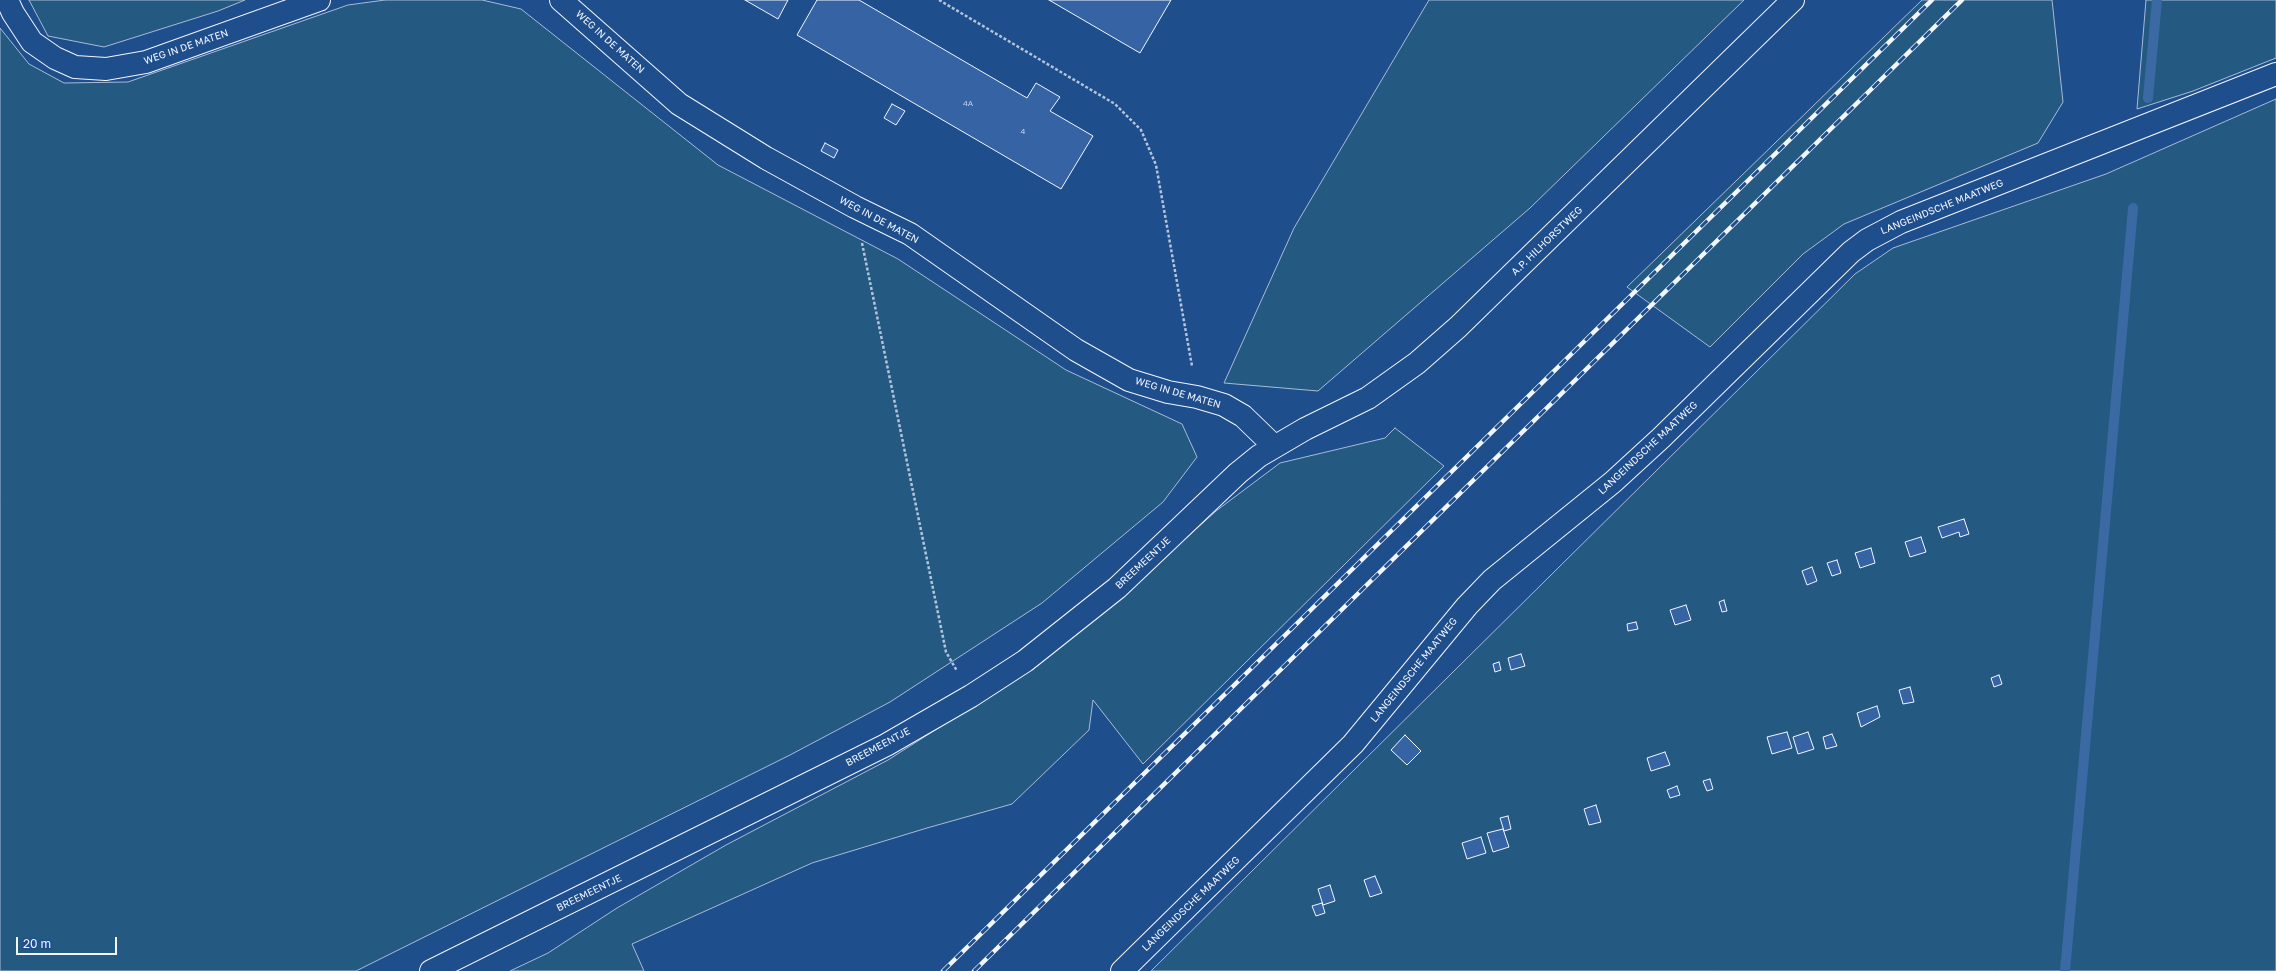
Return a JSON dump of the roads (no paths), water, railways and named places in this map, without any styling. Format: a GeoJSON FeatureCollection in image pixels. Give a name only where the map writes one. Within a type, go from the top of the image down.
{"type":"FeatureCollection","features":[{"type":"Feature","properties":{"kind":"street","name":"WEG IN DE MATEN"},"geometry":{"type":"LineString","coordinates":[[7,0],[13,14],[32,42],[55,58],[75,67],[106,69],[146,62],[320,0]]}},
{"type":"Feature","properties":{"kind":"street","name":"WEG IN DE MATEN"},"geometry":{"type":"LineString","coordinates":[[561,0],[679,104],[766,158],[855,207],[910,234],[1076,350],[1123,376],[1168,392],[1197,397],[1224,406],[1243,416],[1274,446]]}},
{"type":"Feature","properties":{"kind":"street","name":"A.P. HILHORSTWEG"},"geometry":{"type":"LineString","coordinates":[[1274,446],[1368,398],[1417,363],[1458,328],[1792,0]]}},
{"type":"Feature","properties":{"kind":"street","name":"LANGEINDSCHE MAATWEG"},"geometry":{"type":"LineString","coordinates":[[1122,971],[1353,744],[1467,606],[1492,580],[1624,472],[1851,252],[1867,240],[1901,222],[2276,74]]}},
{"type":"Feature","properties":{"kind":"street","name":"BREEMEENTJE"},"geometry":{"type":"LineString","coordinates":[[431,971],[886,745],[971,696],[1025,661],[1117,588],[1238,473],[1274,446]]}},
{"type":"Feature","properties":{"kind":"waterway"},"geometry":{"type":"LineString","coordinates":[[2148,98],[2157,0]]}},
{"type":"Feature","properties":{"kind":"waterway"},"geometry":{"type":"LineString","coordinates":[[2065,971],[2133,208]]}},
{"type":"Feature","properties":{"kind":"railway"},"geometry":{"type":"LineString","coordinates":[[943,971],[1932,0]]}},
{"type":"Feature","properties":{"kind":"railway"},"geometry":{"type":"LineString","coordinates":[[974,971],[1962,0]]}}]}
